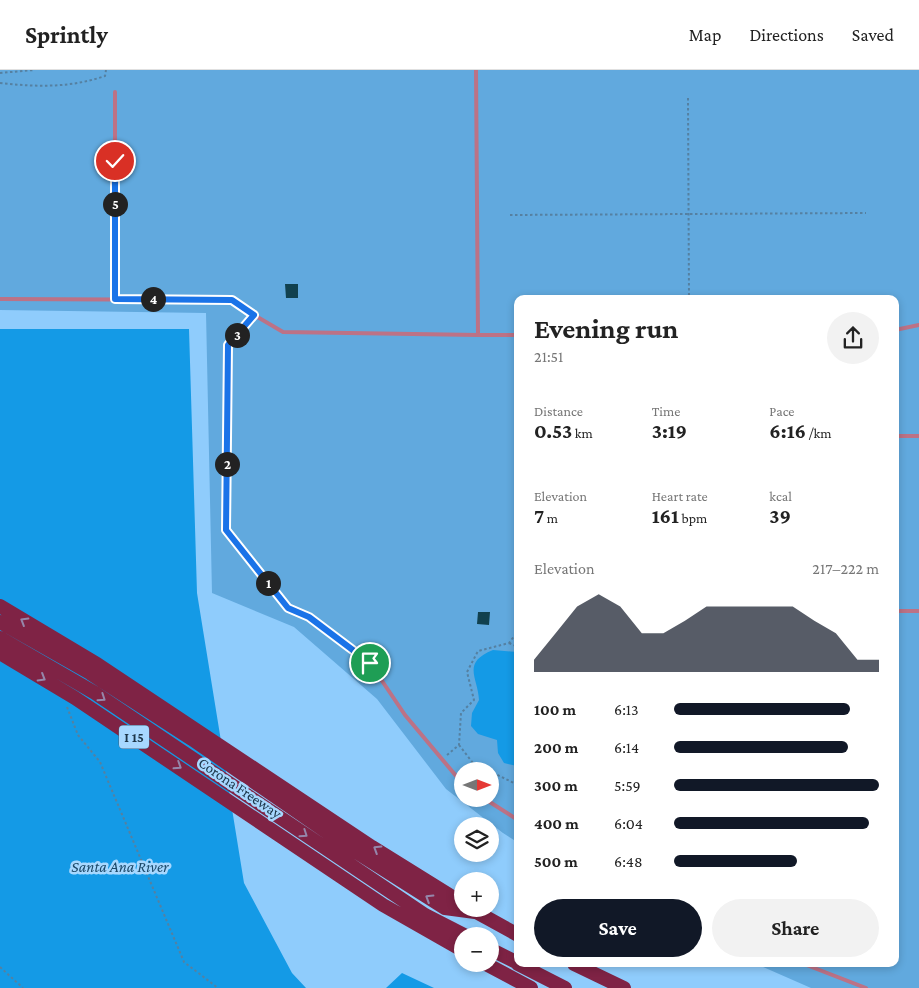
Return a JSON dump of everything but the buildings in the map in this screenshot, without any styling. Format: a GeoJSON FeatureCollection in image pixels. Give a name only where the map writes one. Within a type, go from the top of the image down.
{"type":"FeatureCollection","features":[{"type":"Feature","properties":{"kind":"highway","name":"Corona Freeway"},"geometry":{"type":"LineString","coordinates":[[0,606],[97,664],[372,847],[454,898]]}},
{"type":"Feature","properties":{"kind":"highway"},"geometry":{"type":"LineString","coordinates":[[0,622],[90,673],[347,846],[445,908],[454,909]]}},
{"type":"Feature","properties":{"kind":"highway"},"geometry":{"type":"LineString","coordinates":[[0,638],[95,693],[425,915],[454,930]]}},
{"type":"Feature","properties":{"kind":"highway","name":"Corona Freeway"},"geometry":{"type":"LineString","coordinates":[[0,653],[76,698],[383,905],[454,945]]}},
{"type":"Feature","properties":{"kind":"highway"},"geometry":{"type":"LineString","coordinates":[[486,917],[514,933]]}},
{"type":"Feature","properties":{"kind":"highway"},"geometry":{"type":"LineString","coordinates":[[499,954],[514,962]]}},
{"type":"Feature","properties":{"kind":"highway"},"geometry":{"type":"LineString","coordinates":[[524,967],[565,988]]}},
{"type":"Feature","properties":{"kind":"highway"},"geometry":{"type":"LineString","coordinates":[[580,967],[624,988]]}},
{"type":"Feature","properties":{"kind":"highway"},"geometry":{"type":"LineString","coordinates":[[499,971],[531,988]]}},
{"type":"Feature","properties":{"kind":"lane"},"geometry":{"type":"LineString","coordinates":[[476,70],[478,335]]}},
{"type":"Feature","properties":{"kind":"lane"},"geometry":{"type":"LineString","coordinates":[[115,92],[115,299]]}},
{"type":"Feature","properties":{"kind":"lane"},"geometry":{"type":"LineString","coordinates":[[0,299],[232,300],[283,332],[514,335]]}},
{"type":"Feature","properties":{"kind":"lane"},"geometry":{"type":"LineString","coordinates":[[254,315],[228,345],[226,530],[288,608],[309,617],[370,663],[405,715],[454,773]]}},
{"type":"Feature","properties":{"kind":"lane"},"geometry":{"type":"LineString","coordinates":[[899,329],[919,325]]}},
{"type":"Feature","properties":{"kind":"lane"},"geometry":{"type":"LineString","coordinates":[[899,436],[919,436]]}},
{"type":"Feature","properties":{"kind":"lane"},"geometry":{"type":"LineString","coordinates":[[899,611],[919,611]]}},
{"type":"Feature","properties":{"kind":"lane"},"geometry":{"type":"LineString","coordinates":[[499,808],[514,817]]}},
{"type":"Feature","properties":{"kind":"lane"},"geometry":{"type":"LineString","coordinates":[[812,967],[866,988]]}},
{"type":"Feature","properties":{"kind":"path"},"geometry":{"type":"LineString","coordinates":[[0,73],[34,70]]}},
{"type":"Feature","properties":{"kind":"path"},"geometry":{"type":"LineString","coordinates":[[0,83],[41,87],[86,83],[105,76],[106,70]]}},
{"type":"Feature","properties":{"kind":"path"},"geometry":{"type":"LineString","coordinates":[[688,98],[689,295]]}},
{"type":"Feature","properties":{"kind":"path"},"geometry":{"type":"LineString","coordinates":[[510,215],[866,213]]}},
{"type":"Feature","properties":{"kind":"path"},"geometry":{"type":"LineString","coordinates":[[509,644],[514,637]]}},
{"type":"Feature","properties":{"kind":"path"},"geometry":{"type":"LineString","coordinates":[[514,646],[509,644],[478,651],[468,672],[474,700],[461,713],[459,745],[473,763],[514,783]]}},
{"type":"Feature","properties":{"kind":"path"},"geometry":{"type":"LineString","coordinates":[[66,704],[78,736],[100,762],[184,962],[218,988]]}},
{"type":"Feature","properties":{"kind":"path"},"geometry":{"type":"LineString","coordinates":[[442,759],[459,745]]}},
{"type":"Feature","properties":{"kind":"path"},"geometry":{"type":"LineString","coordinates":[[0,967],[22,988]]}},
{"type":"Feature","properties":{"kind":"shaded area"},"geometry":{"type":"Polygon","coordinates":[[[0,70],[919,70],[919,988],[811,988],[763,967],[899,967],[899,295],[514,295],[514,840],[499,830],[499,817],[482,817],[471,808],[499,808],[499,762],[454,762],[454,795],[446,789],[377,699],[294,627],[212,593],[206,313],[0,310],[0,70]]]}},
{"type":"Feature","properties":{"kind":"water","name":"Santa Ana River"},"geometry":{"type":"Polygon","coordinates":[[[0,329],[189,329],[197,593],[244,883],[292,973],[306,988],[0,988],[0,329]]]}},
{"type":"Feature","properties":{"kind":"water"},"geometry":{"type":"Polygon","coordinates":[[[493,650],[514,652],[514,765],[504,763],[498,753],[497,740],[478,734],[471,726],[472,713],[479,700],[474,665],[483,655],[493,650]]]}},
{"type":"Feature","properties":{"kind":"water"},"geometry":{"type":"Polygon","coordinates":[[[402,973],[434,988],[386,988],[402,973]]]}},
{"type":"Feature","properties":{"kind":"route"},"geometry":{"type":"LineString","coordinates":[[115,161],[115,299],[232,300],[254,315],[228,345],[226,530],[288,608],[309,617],[370,663]]}}]}
